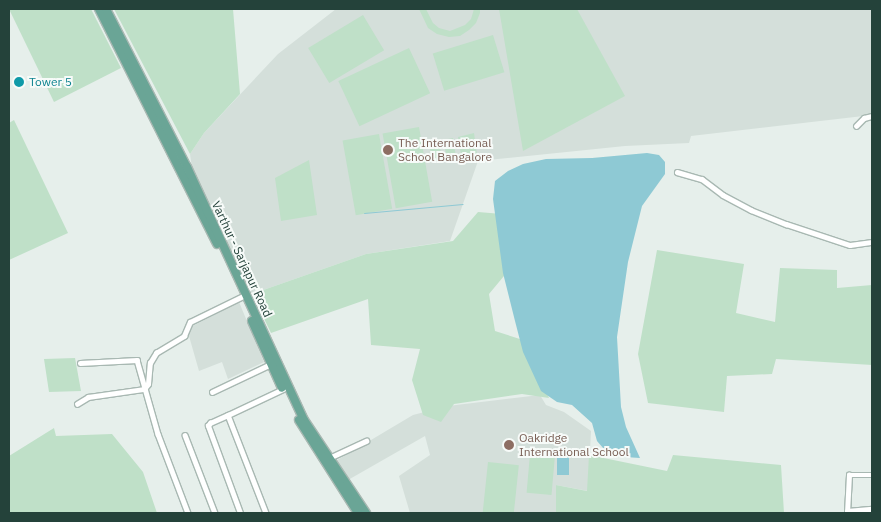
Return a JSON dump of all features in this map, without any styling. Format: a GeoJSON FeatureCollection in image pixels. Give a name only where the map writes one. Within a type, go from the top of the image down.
{"type":"FeatureCollection","features":[{"type":"Feature","properties":{"kind":"main road","name":"Varthur - Sarjapur Road"},"geometry":{"type":"LineString","coordinates":[[99,9],[181,170],[271,364],[358,513]]}},
{"type":"Feature","properties":{"kind":"main road","name":"Varthur - Sarjapur Road"},"geometry":{"type":"LineString","coordinates":[[106,9],[186,167],[285,388]]}},
{"type":"Feature","properties":{"kind":"main road","name":"Varthur - Sarjapur Road"},"geometry":{"type":"LineString","coordinates":[[326,460],[366,513]]}},
{"type":"Feature","properties":{"kind":"street"},"geometry":{"type":"LineString","coordinates":[[856,126],[864,118],[872,116]]}},
{"type":"Feature","properties":{"kind":"street"},"geometry":{"type":"LineString","coordinates":[[676,172],[702,179],[723,195],[751,210],[786,224],[850,244],[872,242]]}},
{"type":"Feature","properties":{"kind":"street"},"geometry":{"type":"LineString","coordinates":[[77,404],[88,397],[145,388],[149,382],[150,363],[156,353],[184,336],[190,322],[241,297]]}},
{"type":"Feature","properties":{"kind":"street"},"geometry":{"type":"LineString","coordinates":[[80,363],[137,360],[158,434],[188,513]]}},
{"type":"Feature","properties":{"kind":"street"},"geometry":{"type":"LineString","coordinates":[[212,392],[271,364]]}},
{"type":"Feature","properties":{"kind":"street"},"geometry":{"type":"LineString","coordinates":[[240,513],[208,426],[210,423],[285,388]]}},
{"type":"Feature","properties":{"kind":"street"},"geometry":{"type":"LineString","coordinates":[[228,415],[266,513]]}},
{"type":"Feature","properties":{"kind":"street"},"geometry":{"type":"LineString","coordinates":[[185,435],[215,513]]}},
{"type":"Feature","properties":{"kind":"street"},"geometry":{"type":"LineString","coordinates":[[326,460],[366,440]]}},
{"type":"Feature","properties":{"kind":"street"},"geometry":{"type":"LineString","coordinates":[[872,475],[849,476],[847,512],[872,509]]}},
{"type":"Feature","properties":{"kind":"shaded area","name":"The International School Bangalore"},"geometry":{"type":"Polygon","coordinates":[[[336,9],[872,9],[872,115],[691,136],[689,143],[625,146],[478,161],[450,241],[366,254],[252,294],[220,231],[192,168],[190,154],[204,133],[278,54],[336,9]]]}},
{"type":"Feature","properties":{"kind":"shaded area"},"geometry":{"type":"Polygon","coordinates":[[[239,302],[264,362],[228,379],[222,362],[199,371],[187,329],[239,302]]]}},
{"type":"Feature","properties":{"kind":"shaded area","name":"Oakridge International School"},"geometry":{"type":"Polygon","coordinates":[[[540,395],[546,405],[564,412],[591,431],[588,491],[556,485],[556,513],[410,513],[399,476],[430,455],[425,436],[348,480],[334,462],[413,415],[448,406],[540,395]]]}},
{"type":"Feature","properties":{"kind":"green space"},"geometry":{"type":"Polygon","coordinates":[[[9,9],[91,9],[121,68],[54,102],[9,9]]]}},
{"type":"Feature","properties":{"kind":"green space"},"geometry":{"type":"Polygon","coordinates":[[[114,9],[233,9],[240,94],[204,133],[190,154],[114,9]]]}},
{"type":"Feature","properties":{"kind":"green space"},"geometry":{"type":"Polygon","coordinates":[[[419,9],[426,9],[433,23],[439,28],[450,31],[465,25],[471,19],[474,9],[480,9],[480,13],[476,23],[469,30],[460,36],[449,37],[437,34],[428,28],[419,9]]]}},
{"type":"Feature","properties":{"kind":"green space"},"geometry":{"type":"Polygon","coordinates":[[[499,9],[577,9],[625,96],[523,151],[499,9]]]}},
{"type":"Feature","properties":{"kind":"green space"},"geometry":{"type":"Polygon","coordinates":[[[363,15],[384,50],[329,83],[308,48],[363,15]]]}},
{"type":"Feature","properties":{"kind":"green space"},"geometry":{"type":"Polygon","coordinates":[[[493,35],[504,72],[444,91],[433,53],[493,35]]]}},
{"type":"Feature","properties":{"kind":"green space"},"geometry":{"type":"Polygon","coordinates":[[[409,48],[430,93],[359,126],[338,81],[409,48]]]}},
{"type":"Feature","properties":{"kind":"green space"},"geometry":{"type":"Polygon","coordinates":[[[14,120],[68,233],[9,260],[9,123],[14,120]]]}},
{"type":"Feature","properties":{"kind":"green space"},"geometry":{"type":"Polygon","coordinates":[[[419,127],[432,202],[396,208],[383,133],[419,127]]]}},
{"type":"Feature","properties":{"kind":"green space"},"geometry":{"type":"Polygon","coordinates":[[[474,133],[477,154],[461,155],[458,137],[474,133]]]}},
{"type":"Feature","properties":{"kind":"green space"},"geometry":{"type":"Polygon","coordinates":[[[379,134],[392,209],[356,215],[343,140],[379,134]]]}},
{"type":"Feature","properties":{"kind":"green space"},"geometry":{"type":"Polygon","coordinates":[[[453,138],[456,157],[447,158],[443,140],[453,138]]]}},
{"type":"Feature","properties":{"kind":"green space"},"geometry":{"type":"Polygon","coordinates":[[[439,141],[442,159],[432,160],[429,143],[439,141]]]}},
{"type":"Feature","properties":{"kind":"green space"},"geometry":{"type":"Polygon","coordinates":[[[309,160],[317,215],[281,221],[275,178],[309,160]]]}},
{"type":"Feature","properties":{"kind":"green space"},"geometry":{"type":"Polygon","coordinates":[[[478,212],[502,214],[518,259],[489,294],[495,331],[523,340],[549,398],[522,394],[454,404],[441,422],[423,415],[412,380],[420,349],[371,345],[368,299],[271,333],[252,294],[366,254],[453,241],[478,212]]]}},
{"type":"Feature","properties":{"kind":"green space"},"geometry":{"type":"Polygon","coordinates":[[[657,250],[744,264],[736,313],[775,322],[780,268],[837,270],[837,288],[872,285],[872,365],[776,359],[772,374],[727,376],[724,412],[648,403],[638,354],[657,250]]]}},
{"type":"Feature","properties":{"kind":"green space"},"geometry":{"type":"Polygon","coordinates":[[[75,358],[81,391],[49,392],[44,359],[75,358]]]}},
{"type":"Feature","properties":{"kind":"green space"},"geometry":{"type":"Polygon","coordinates":[[[54,428],[56,436],[112,434],[143,472],[157,513],[9,513],[9,456],[54,428]]]}},
{"type":"Feature","properties":{"kind":"green space"},"geometry":{"type":"Polygon","coordinates":[[[530,454],[555,456],[552,495],[527,493],[530,454]]]}},
{"type":"Feature","properties":{"kind":"green space"},"geometry":{"type":"Polygon","coordinates":[[[589,455],[667,471],[673,455],[781,465],[784,513],[556,513],[556,485],[587,491],[589,455]]]}},
{"type":"Feature","properties":{"kind":"green space"},"geometry":{"type":"Polygon","coordinates":[[[488,462],[519,465],[514,513],[483,513],[488,462]]]}},
{"type":"Feature","properties":{"kind":"water"},"geometry":{"type":"Polygon","coordinates":[[[647,153],[659,155],[665,162],[665,174],[642,206],[628,262],[617,337],[621,407],[626,427],[640,458],[610,456],[597,441],[592,423],[572,405],[557,402],[541,391],[523,352],[503,273],[493,199],[495,181],[508,171],[523,164],[546,159],[592,158],[647,153]]]}},
{"type":"Feature","properties":{"kind":"water"},"geometry":{"type":"Polygon","coordinates":[[[557,457],[569,457],[569,475],[557,475],[557,457]]]}},
{"type":"Feature","properties":{"kind":"waterway"},"geometry":{"type":"LineString","coordinates":[[364,213],[463,204]]}},
{"type":"Feature","properties":{"kind":"place","name":"Tower 5"},"geometry":{"type":"Point","coordinates":[19,82]}},
{"type":"Feature","properties":{"kind":"place","name":"The International School Bangalore"},"geometry":{"type":"Point","coordinates":[388,150]}},
{"type":"Feature","properties":{"kind":"place","name":"Oakridge International School"},"geometry":{"type":"Point","coordinates":[509,445]}}]}
